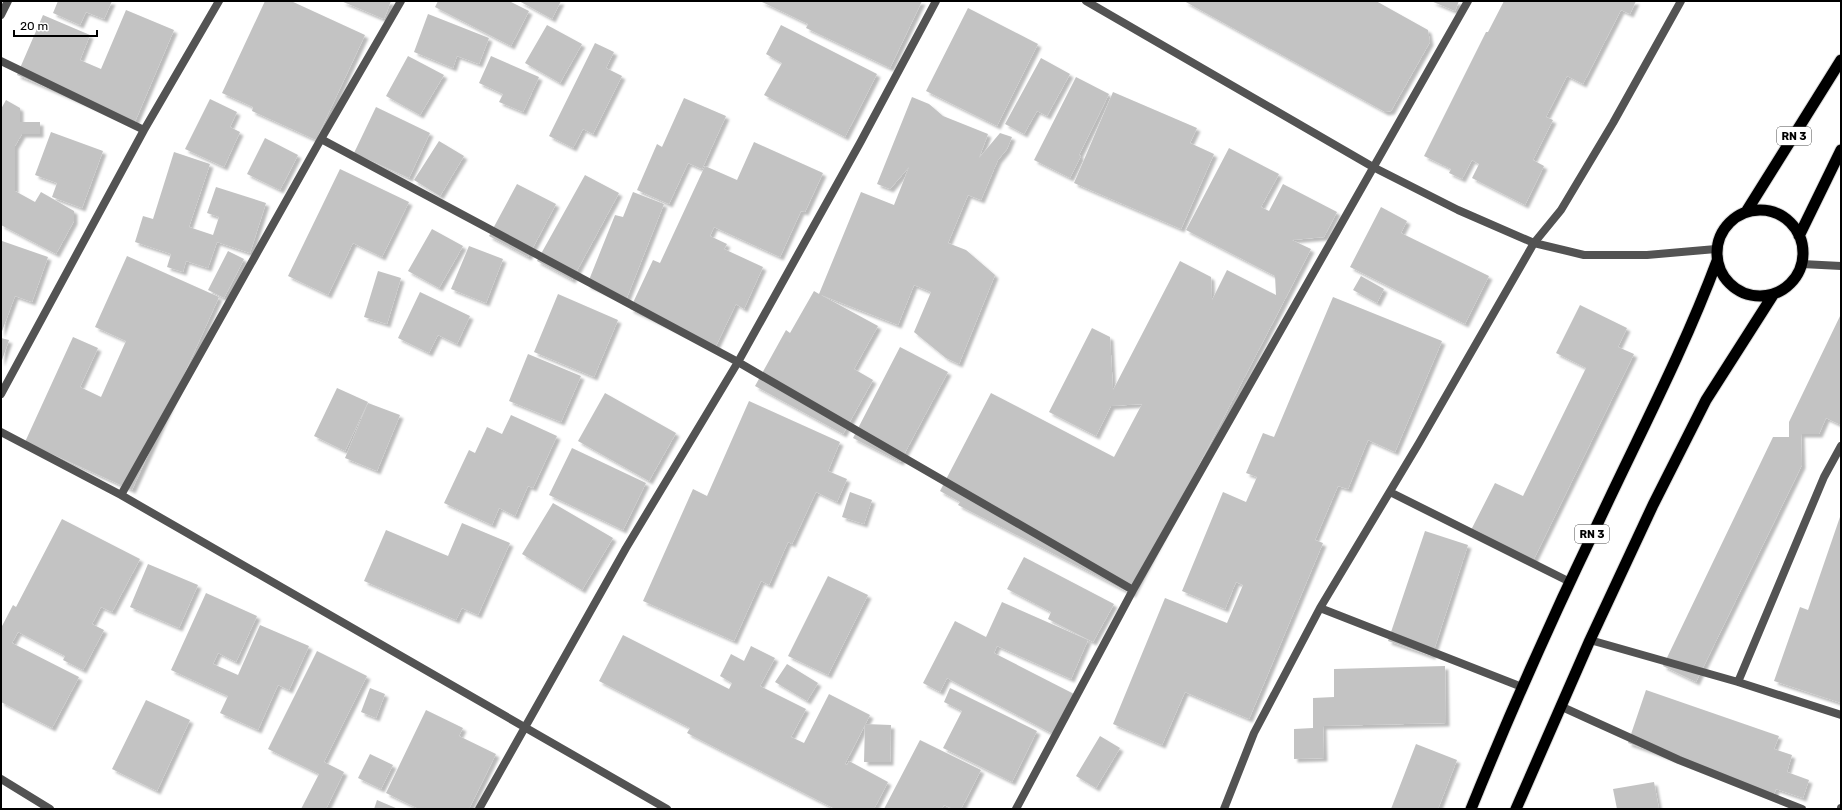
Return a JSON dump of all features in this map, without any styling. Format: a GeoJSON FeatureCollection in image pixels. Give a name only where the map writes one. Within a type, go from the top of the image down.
{"type":"FeatureCollection","features":[{"type":"Feature","properties":{"kind":"highway","name":"RN 3"},"geometry":{"type":"LineString","coordinates":[[1746,212],[1841,60]]}},
{"type":"Feature","properties":{"kind":"highway"},"geometry":{"type":"LineString","coordinates":[[1799,236],[1841,150]]}},
{"type":"Feature","properties":{"kind":"highway"},"geometry":{"type":"LineString","coordinates":[[1758,210],[1776,214],[1792,225],[1799,236],[1803,249],[1802,264],[1796,277],[1786,288],[1772,295],[1758,297],[1744,294],[1731,286],[1722,275],[1717,261],[1716,249],[1720,237],[1726,226],[1735,218],[1746,212],[1758,210]]}},
{"type":"Feature","properties":{"kind":"highway","name":"RN 3"},"geometry":{"type":"LineString","coordinates":[[1471,809],[1522,687],[1570,582],[1685,341],[1717,261]]}},
{"type":"Feature","properties":{"kind":"highway"},"geometry":{"type":"LineString","coordinates":[[1516,809],[1560,706],[1653,505],[1706,400],[1772,295]]}},
{"type":"Feature","properties":{"kind":"street"},"geometry":{"type":"LineString","coordinates":[[1,15],[8,1]]}},
{"type":"Feature","properties":{"kind":"street"},"geometry":{"type":"LineString","coordinates":[[1,394],[144,130],[219,1]]}},
{"type":"Feature","properties":{"kind":"street"},"geometry":{"type":"LineString","coordinates":[[121,495],[321,139],[401,1]]}},
{"type":"Feature","properties":{"kind":"street"},"geometry":{"type":"LineString","coordinates":[[479,809],[626,548],[738,362],[860,143],[936,1]]}},
{"type":"Feature","properties":{"kind":"street"},"geometry":{"type":"LineString","coordinates":[[1086,1],[1373,167],[1458,210],[1534,243],[1584,255],[1647,255],[1716,249]]}},
{"type":"Feature","properties":{"kind":"street"},"geometry":{"type":"LineString","coordinates":[[1016,809],[1133,590],[1468,1]]}},
{"type":"Feature","properties":{"kind":"street"},"geometry":{"type":"LineString","coordinates":[[1224,809],[1254,733],[1320,608],[1390,492],[1534,243],[1562,210],[1613,123],[1681,1]]}},
{"type":"Feature","properties":{"kind":"street"},"geometry":{"type":"LineString","coordinates":[[1,61],[144,130]]}},
{"type":"Feature","properties":{"kind":"street"},"geometry":{"type":"LineString","coordinates":[[321,139],[738,362],[1133,590]]}},
{"type":"Feature","properties":{"kind":"street"},"geometry":{"type":"LineString","coordinates":[[1802,264],[1841,266]]}},
{"type":"Feature","properties":{"kind":"street"},"geometry":{"type":"LineString","coordinates":[[1,432],[121,495],[525,729],[667,809]]}},
{"type":"Feature","properties":{"kind":"street"},"geometry":{"type":"LineString","coordinates":[[1738,682],[1824,476],[1841,446]]}},
{"type":"Feature","properties":{"kind":"street"},"geometry":{"type":"LineString","coordinates":[[1390,492],[1570,582]]}},
{"type":"Feature","properties":{"kind":"street"},"geometry":{"type":"LineString","coordinates":[[1320,608],[1522,687]]}},
{"type":"Feature","properties":{"kind":"street"},"geometry":{"type":"LineString","coordinates":[[1590,640],[1738,682],[1841,715]]}},
{"type":"Feature","properties":{"kind":"street"},"geometry":{"type":"LineString","coordinates":[[1560,706],[1679,760],[1802,809]]}},
{"type":"Feature","properties":{"kind":"street"},"geometry":{"type":"LineString","coordinates":[[1,779],[50,809]]}},
{"type":"Feature","properties":{"kind":"building"},"geometry":{"type":"Polygon","coordinates":[[[58,1],[112,1],[104,19],[86,12],[80,25],[53,13],[58,1]]]}},
{"type":"Feature","properties":{"kind":"building"},"geometry":{"type":"Polygon","coordinates":[[[265,1],[291,1],[365,35],[316,140],[252,111],[253,107],[222,93],[265,1]]]}},
{"type":"Feature","properties":{"kind":"building"},"geometry":{"type":"Polygon","coordinates":[[[341,1],[391,1],[384,19],[341,1]]]}},
{"type":"Feature","properties":{"kind":"building"},"geometry":{"type":"Polygon","coordinates":[[[438,1],[509,1],[529,11],[511,46],[435,7],[438,1]]]}},
{"type":"Feature","properties":{"kind":"building"},"geometry":{"type":"Polygon","coordinates":[[[519,1],[561,1],[552,19],[519,1]]]}},
{"type":"Feature","properties":{"kind":"building"},"geometry":{"type":"Polygon","coordinates":[[[760,1],[922,1],[890,68],[806,28],[808,24],[760,1]]]}},
{"type":"Feature","properties":{"kind":"building"},"geometry":{"type":"Polygon","coordinates":[[[1184,1],[1376,1],[1428,30],[1430,42],[1391,111],[1385,112],[1184,1]]]}},
{"type":"Feature","properties":{"kind":"building"},"geometry":{"type":"Polygon","coordinates":[[[1431,1],[1459,1],[1455,11],[1431,1]]]}},
{"type":"Feature","properties":{"kind":"building"},"geometry":{"type":"Polygon","coordinates":[[[1504,1],[1636,1],[1630,14],[1621,10],[1583,84],[1567,76],[1546,117],[1553,120],[1533,160],[1544,166],[1525,205],[1472,178],[1479,164],[1472,160],[1462,179],[1449,173],[1451,169],[1424,156],[1486,32],[1488,32],[1504,1]]]}},
{"type":"Feature","properties":{"kind":"building"},"geometry":{"type":"Polygon","coordinates":[[[968,8],[1038,44],[997,126],[926,91],[968,8]]]}},
{"type":"Feature","properties":{"kind":"building"},"geometry":{"type":"Polygon","coordinates":[[[126,10],[174,30],[134,124],[17,75],[43,15],[90,35],[80,60],[101,69],[126,10]]]}},
{"type":"Feature","properties":{"kind":"building"},"geometry":{"type":"Polygon","coordinates":[[[428,14],[489,38],[479,64],[457,56],[453,68],[414,52],[428,14]]]}},
{"type":"Feature","properties":{"kind":"building"},"geometry":{"type":"Polygon","coordinates":[[[547,25],[582,44],[560,83],[525,63],[547,25]]]}},
{"type":"Feature","properties":{"kind":"building"},"geometry":{"type":"Polygon","coordinates":[[[781,25],[877,74],[845,137],[764,95],[782,63],[766,54],[781,25]]]}},
{"type":"Feature","properties":{"kind":"building"},"geometry":{"type":"Polygon","coordinates":[[[595,43],[614,52],[606,68],[622,76],[593,134],[583,129],[573,148],[549,136],[595,43]]]}},
{"type":"Feature","properties":{"kind":"building"},"geometry":{"type":"Polygon","coordinates":[[[408,56],[444,75],[420,115],[386,96],[408,56]]]}},
{"type":"Feature","properties":{"kind":"building"},"geometry":{"type":"Polygon","coordinates":[[[491,56],[539,77],[523,112],[499,102],[503,94],[479,83],[491,56]]]}},
{"type":"Feature","properties":{"kind":"building"},"geometry":{"type":"Polygon","coordinates":[[[1041,58],[1070,74],[1047,116],[1037,111],[1024,134],[1005,124],[1041,58]]]}},
{"type":"Feature","properties":{"kind":"building"},"geometry":{"type":"Polygon","coordinates":[[[1076,77],[1109,94],[1079,155],[1081,156],[1070,178],[1034,160],[1076,77]]]}},
{"type":"Feature","properties":{"kind":"building"},"geometry":{"type":"Polygon","coordinates":[[[1113,92],[1197,128],[1190,143],[1214,154],[1181,229],[1074,183],[1113,92]]]}},
{"type":"Feature","properties":{"kind":"building"},"geometry":{"type":"Polygon","coordinates":[[[912,97],[929,104],[943,116],[988,134],[979,158],[1000,133],[1012,137],[1007,149],[998,160],[981,200],[968,195],[948,243],[966,250],[995,275],[959,364],[946,358],[914,332],[931,292],[914,285],[898,325],[821,295],[878,326],[854,369],[873,380],[843,434],[755,386],[786,330],[790,333],[814,291],[819,294],[861,192],[894,205],[909,167],[890,189],[877,184],[912,97]]]}},
{"type":"Feature","properties":{"kind":"building"},"geometry":{"type":"Polygon","coordinates":[[[684,98],[726,116],[702,169],[688,163],[669,204],[637,190],[657,144],[662,147],[684,98]]]}},
{"type":"Feature","properties":{"kind":"building"},"geometry":{"type":"Polygon","coordinates":[[[210,99],[237,112],[230,127],[240,132],[224,167],[185,149],[210,99]]]}},
{"type":"Feature","properties":{"kind":"building"},"geometry":{"type":"Polygon","coordinates":[[[6,100],[20,108],[20,122],[40,122],[40,134],[22,134],[15,146],[15,191],[35,202],[41,192],[74,211],[74,221],[56,254],[1,225],[1,109],[6,100]]]}},
{"type":"Feature","properties":{"kind":"building"},"geometry":{"type":"Polygon","coordinates":[[[376,107],[430,133],[409,178],[354,153],[376,107]]]}},
{"type":"Feature","properties":{"kind":"building"},"geometry":{"type":"Polygon","coordinates":[[[51,132],[103,151],[82,208],[52,197],[57,183],[35,175],[51,132]]]}},
{"type":"Feature","properties":{"kind":"building"},"geometry":{"type":"Polygon","coordinates":[[[265,138],[298,155],[280,190],[247,174],[265,138]]]}},
{"type":"Feature","properties":{"kind":"building"},"geometry":{"type":"Polygon","coordinates":[[[439,141],[464,156],[440,196],[414,180],[439,141]]]}},
{"type":"Feature","properties":{"kind":"building"},"geometry":{"type":"Polygon","coordinates":[[[754,142],[823,173],[805,212],[801,211],[780,257],[714,227],[710,236],[727,244],[724,249],[763,267],[744,309],[736,304],[715,348],[630,309],[653,260],[660,263],[705,166],[737,180],[754,142]]]}},
{"type":"Feature","properties":{"kind":"building"},"geometry":{"type":"Polygon","coordinates":[[[1229,148],[1279,174],[1261,207],[1269,211],[1283,184],[1337,212],[1324,237],[1292,240],[1311,249],[1132,594],[958,505],[960,502],[940,491],[991,393],[1114,457],[1142,404],[1111,406],[1096,436],[1049,412],[1092,328],[1110,337],[1113,390],[1180,261],[1211,277],[1212,300],[1227,270],[1276,295],[1275,276],[1186,230],[1229,148]]]}},
{"type":"Feature","properties":{"kind":"building"},"geometry":{"type":"Polygon","coordinates":[[[174,152],[210,164],[189,227],[213,235],[219,217],[207,213],[216,187],[266,203],[250,253],[217,242],[208,268],[186,261],[183,272],[167,267],[171,254],[135,242],[143,216],[153,219],[174,152]]]}},
{"type":"Feature","properties":{"kind":"building"},"geometry":{"type":"Polygon","coordinates":[[[340,169],[409,202],[382,257],[353,243],[328,295],[288,276],[340,169]]]}},
{"type":"Feature","properties":{"kind":"building"},"geometry":{"type":"Polygon","coordinates":[[[585,175],[619,193],[572,280],[537,261],[585,175]]]}},
{"type":"Feature","properties":{"kind":"building"},"geometry":{"type":"Polygon","coordinates":[[[517,184],[556,204],[528,257],[489,236],[517,184]]]}},
{"type":"Feature","properties":{"kind":"building"},"geometry":{"type":"Polygon","coordinates":[[[633,192],[664,204],[626,300],[587,285],[615,215],[623,217],[633,192]]]}},
{"type":"Feature","properties":{"kind":"building"},"geometry":{"type":"Polygon","coordinates":[[[1381,207],[1407,221],[1401,233],[1489,276],[1465,324],[1350,267],[1381,207]]]}},
{"type":"Feature","properties":{"kind":"building"},"geometry":{"type":"Polygon","coordinates":[[[432,229],[463,246],[439,288],[408,271],[432,229]]]}},
{"type":"Feature","properties":{"kind":"building"},"geometry":{"type":"Polygon","coordinates":[[[2,241],[48,257],[32,302],[15,296],[1,334],[2,241]]]}},
{"type":"Feature","properties":{"kind":"building"},"geometry":{"type":"Polygon","coordinates":[[[469,246],[503,259],[486,303],[451,289],[469,246]]]}},
{"type":"Feature","properties":{"kind":"building"},"geometry":{"type":"Polygon","coordinates":[[[228,251],[244,259],[224,298],[208,290],[228,251]]]}},
{"type":"Feature","properties":{"kind":"building"},"geometry":{"type":"Polygon","coordinates":[[[127,256],[219,297],[132,490],[25,442],[73,337],[98,348],[80,387],[101,397],[126,341],[95,327],[127,256]]]}},
{"type":"Feature","properties":{"kind":"building"},"geometry":{"type":"Polygon","coordinates":[[[378,271],[401,278],[387,324],[364,317],[378,271]]]}},
{"type":"Feature","properties":{"kind":"building"},"geometry":{"type":"Polygon","coordinates":[[[1361,276],[1384,289],[1377,303],[1353,290],[1361,276]]]}},
{"type":"Feature","properties":{"kind":"building"},"geometry":{"type":"Polygon","coordinates":[[[420,292],[470,316],[457,344],[438,335],[429,353],[398,338],[420,292]]]}},
{"type":"Feature","properties":{"kind":"building"},"geometry":{"type":"Polygon","coordinates":[[[558,294],[618,320],[594,377],[534,352],[558,294]]]}},
{"type":"Feature","properties":{"kind":"building"},"geometry":{"type":"Polygon","coordinates":[[[1333,297],[1442,341],[1395,452],[1368,440],[1348,489],[1338,486],[1315,540],[1323,543],[1249,719],[1185,692],[1162,745],[1113,724],[1165,598],[1227,623],[1243,585],[1236,582],[1225,609],[1182,591],[1223,492],[1246,502],[1257,477],[1246,473],[1263,433],[1274,437],[1333,297]]]}},
{"type":"Feature","properties":{"kind":"building"},"geometry":{"type":"Polygon","coordinates":[[[1580,305],[1627,328],[1618,347],[1634,354],[1532,563],[1470,532],[1495,483],[1523,496],[1586,368],[1556,353],[1580,305]]]}},
{"type":"Feature","properties":{"kind":"building"},"geometry":{"type":"Polygon","coordinates":[[[1841,314],[1841,425],[1826,418],[1819,434],[1801,434],[1802,465],[1696,682],[1663,666],[1773,437],[1789,437],[1789,422],[1841,314]]]}},
{"type":"Feature","properties":{"kind":"building"},"geometry":{"type":"Polygon","coordinates":[[[1,338],[9,340],[1,363],[1,338]]]}},
{"type":"Feature","properties":{"kind":"building"},"geometry":{"type":"Polygon","coordinates":[[[900,347],[948,372],[900,462],[853,438],[900,347]]]}},
{"type":"Feature","properties":{"kind":"building"},"geometry":{"type":"Polygon","coordinates":[[[528,354],[581,376],[561,422],[509,401],[528,354]]]}},
{"type":"Feature","properties":{"kind":"building"},"geometry":{"type":"Polygon","coordinates":[[[337,388],[368,402],[345,451],[314,436],[337,388]]]}},
{"type":"Feature","properties":{"kind":"building"},"geometry":{"type":"Polygon","coordinates":[[[605,393],[676,433],[649,481],[578,441],[605,393]]]}},
{"type":"Feature","properties":{"kind":"building"},"geometry":{"type":"Polygon","coordinates":[[[749,401],[840,442],[828,471],[847,479],[837,502],[816,492],[792,544],[788,542],[769,585],[761,581],[734,641],[643,601],[693,489],[707,496],[749,401]]]}},
{"type":"Feature","properties":{"kind":"building"},"geometry":{"type":"Polygon","coordinates":[[[368,403],[400,415],[377,471],[345,458],[368,403]]]}},
{"type":"Feature","properties":{"kind":"building"},"geometry":{"type":"Polygon","coordinates":[[[511,415],[557,436],[533,488],[528,486],[515,516],[499,508],[492,525],[444,503],[469,450],[475,453],[487,427],[502,434],[511,415]]]}},
{"type":"Feature","properties":{"kind":"building"},"geometry":{"type":"Polygon","coordinates":[[[572,448],[646,483],[623,530],[549,495],[572,448]]]}},
{"type":"Feature","properties":{"kind":"building"},"geometry":{"type":"Polygon","coordinates":[[[850,492],[872,500],[864,524],[842,517],[850,492]]]}},
{"type":"Feature","properties":{"kind":"building"},"geometry":{"type":"Polygon","coordinates":[[[553,503],[613,538],[582,590],[522,554],[553,503]]]}},
{"type":"Feature","properties":{"kind":"building"},"geometry":{"type":"Polygon","coordinates":[[[1841,514],[1841,703],[1774,681],[1800,607],[1808,610],[1841,514]]]}},
{"type":"Feature","properties":{"kind":"building"},"geometry":{"type":"Polygon","coordinates":[[[62,519],[140,559],[112,612],[101,607],[92,624],[104,630],[83,670],[63,660],[65,656],[18,632],[12,643],[79,677],[52,728],[1,702],[1,628],[13,605],[16,607],[62,519]]]}},
{"type":"Feature","properties":{"kind":"building"},"geometry":{"type":"Polygon","coordinates":[[[462,523],[510,543],[478,615],[462,608],[456,620],[364,581],[386,530],[448,556],[462,523]]]}},
{"type":"Feature","properties":{"kind":"building"},"geometry":{"type":"Polygon","coordinates":[[[1425,531],[1468,545],[1432,656],[1388,641],[1425,531]]]}},
{"type":"Feature","properties":{"kind":"building"},"geometry":{"type":"Polygon","coordinates":[[[1024,557],[1114,604],[1093,642],[1048,619],[1051,612],[1007,589],[1024,557]]]}},
{"type":"Feature","properties":{"kind":"building"},"geometry":{"type":"Polygon","coordinates":[[[148,564],[198,585],[179,628],[130,607],[148,564]]]}},
{"type":"Feature","properties":{"kind":"building"},"geometry":{"type":"Polygon","coordinates":[[[828,576],[868,595],[828,675],[788,656],[828,576]]]}},
{"type":"Feature","properties":{"kind":"building"},"geometry":{"type":"Polygon","coordinates":[[[206,593],[257,616],[236,662],[218,653],[213,664],[238,675],[260,625],[309,646],[289,690],[278,685],[258,730],[220,713],[228,696],[171,670],[206,593]]]}},
{"type":"Feature","properties":{"kind":"building"},"geometry":{"type":"Polygon","coordinates":[[[1002,602],[1088,640],[1071,679],[997,646],[994,653],[1074,694],[1053,734],[947,678],[940,692],[923,683],[955,621],[986,637],[1002,602]]]}},
{"type":"Feature","properties":{"kind":"building"},"geometry":{"type":"Polygon","coordinates":[[[623,635],[729,689],[732,683],[720,676],[731,654],[744,661],[751,646],[775,658],[760,686],[806,709],[791,737],[804,743],[829,694],[870,715],[845,764],[847,765],[849,761],[888,782],[874,809],[835,809],[687,733],[690,728],[599,681],[623,635]]]}},
{"type":"Feature","properties":{"kind":"building"},"geometry":{"type":"Polygon","coordinates":[[[317,651],[367,676],[324,762],[344,772],[326,809],[301,809],[319,774],[268,749],[317,651]]]}},
{"type":"Feature","properties":{"kind":"building"},"geometry":{"type":"Polygon","coordinates":[[[787,664],[818,683],[807,701],[775,682],[787,664]]]}},
{"type":"Feature","properties":{"kind":"building"},"geometry":{"type":"Polygon","coordinates":[[[1445,666],[1446,723],[1323,726],[1324,758],[1294,759],[1294,729],[1313,728],[1313,698],[1334,697],[1334,669],[1445,666]]]}},
{"type":"Feature","properties":{"kind":"building"},"geometry":{"type":"Polygon","coordinates":[[[370,688],[385,694],[376,718],[361,712],[370,688]]]}},
{"type":"Feature","properties":{"kind":"building"},"geometry":{"type":"Polygon","coordinates":[[[950,688],[1037,731],[1012,782],[943,748],[962,711],[944,702],[950,688]]]}},
{"type":"Feature","properties":{"kind":"building"},"geometry":{"type":"Polygon","coordinates":[[[1646,690],[1779,736],[1774,749],[1792,755],[1787,772],[1809,780],[1803,798],[1776,789],[1774,794],[1628,743],[1646,690]]]}},
{"type":"Feature","properties":{"kind":"building"},"geometry":{"type":"Polygon","coordinates":[[[146,700],[190,720],[157,791],[112,769],[146,700]]]}},
{"type":"Feature","properties":{"kind":"building"},"geometry":{"type":"Polygon","coordinates":[[[426,710],[463,728],[459,736],[496,754],[469,809],[419,809],[386,793],[426,710]]]}},
{"type":"Feature","properties":{"kind":"building"},"geometry":{"type":"Polygon","coordinates":[[[865,724],[891,725],[890,762],[864,762],[865,724]]]}},
{"type":"Feature","properties":{"kind":"building"},"geometry":{"type":"Polygon","coordinates":[[[1100,736],[1120,748],[1096,788],[1076,776],[1100,736]]]}},
{"type":"Feature","properties":{"kind":"building"},"geometry":{"type":"Polygon","coordinates":[[[920,740],[981,770],[961,809],[953,809],[944,805],[942,809],[884,809],[920,740]]]}},
{"type":"Feature","properties":{"kind":"building"},"geometry":{"type":"Polygon","coordinates":[[[1416,744],[1457,760],[1438,809],[1391,809],[1416,744]]]}},
{"type":"Feature","properties":{"kind":"building"},"geometry":{"type":"Polygon","coordinates":[[[370,754],[393,765],[381,789],[358,778],[370,754]]]}},
{"type":"Feature","properties":{"kind":"building"},"geometry":{"type":"Polygon","coordinates":[[[1654,782],[1659,809],[1617,809],[1613,789],[1654,782]]]}},
{"type":"Feature","properties":{"kind":"building"},"geometry":{"type":"Polygon","coordinates":[[[377,800],[398,809],[374,809],[377,800]]]}}]}
